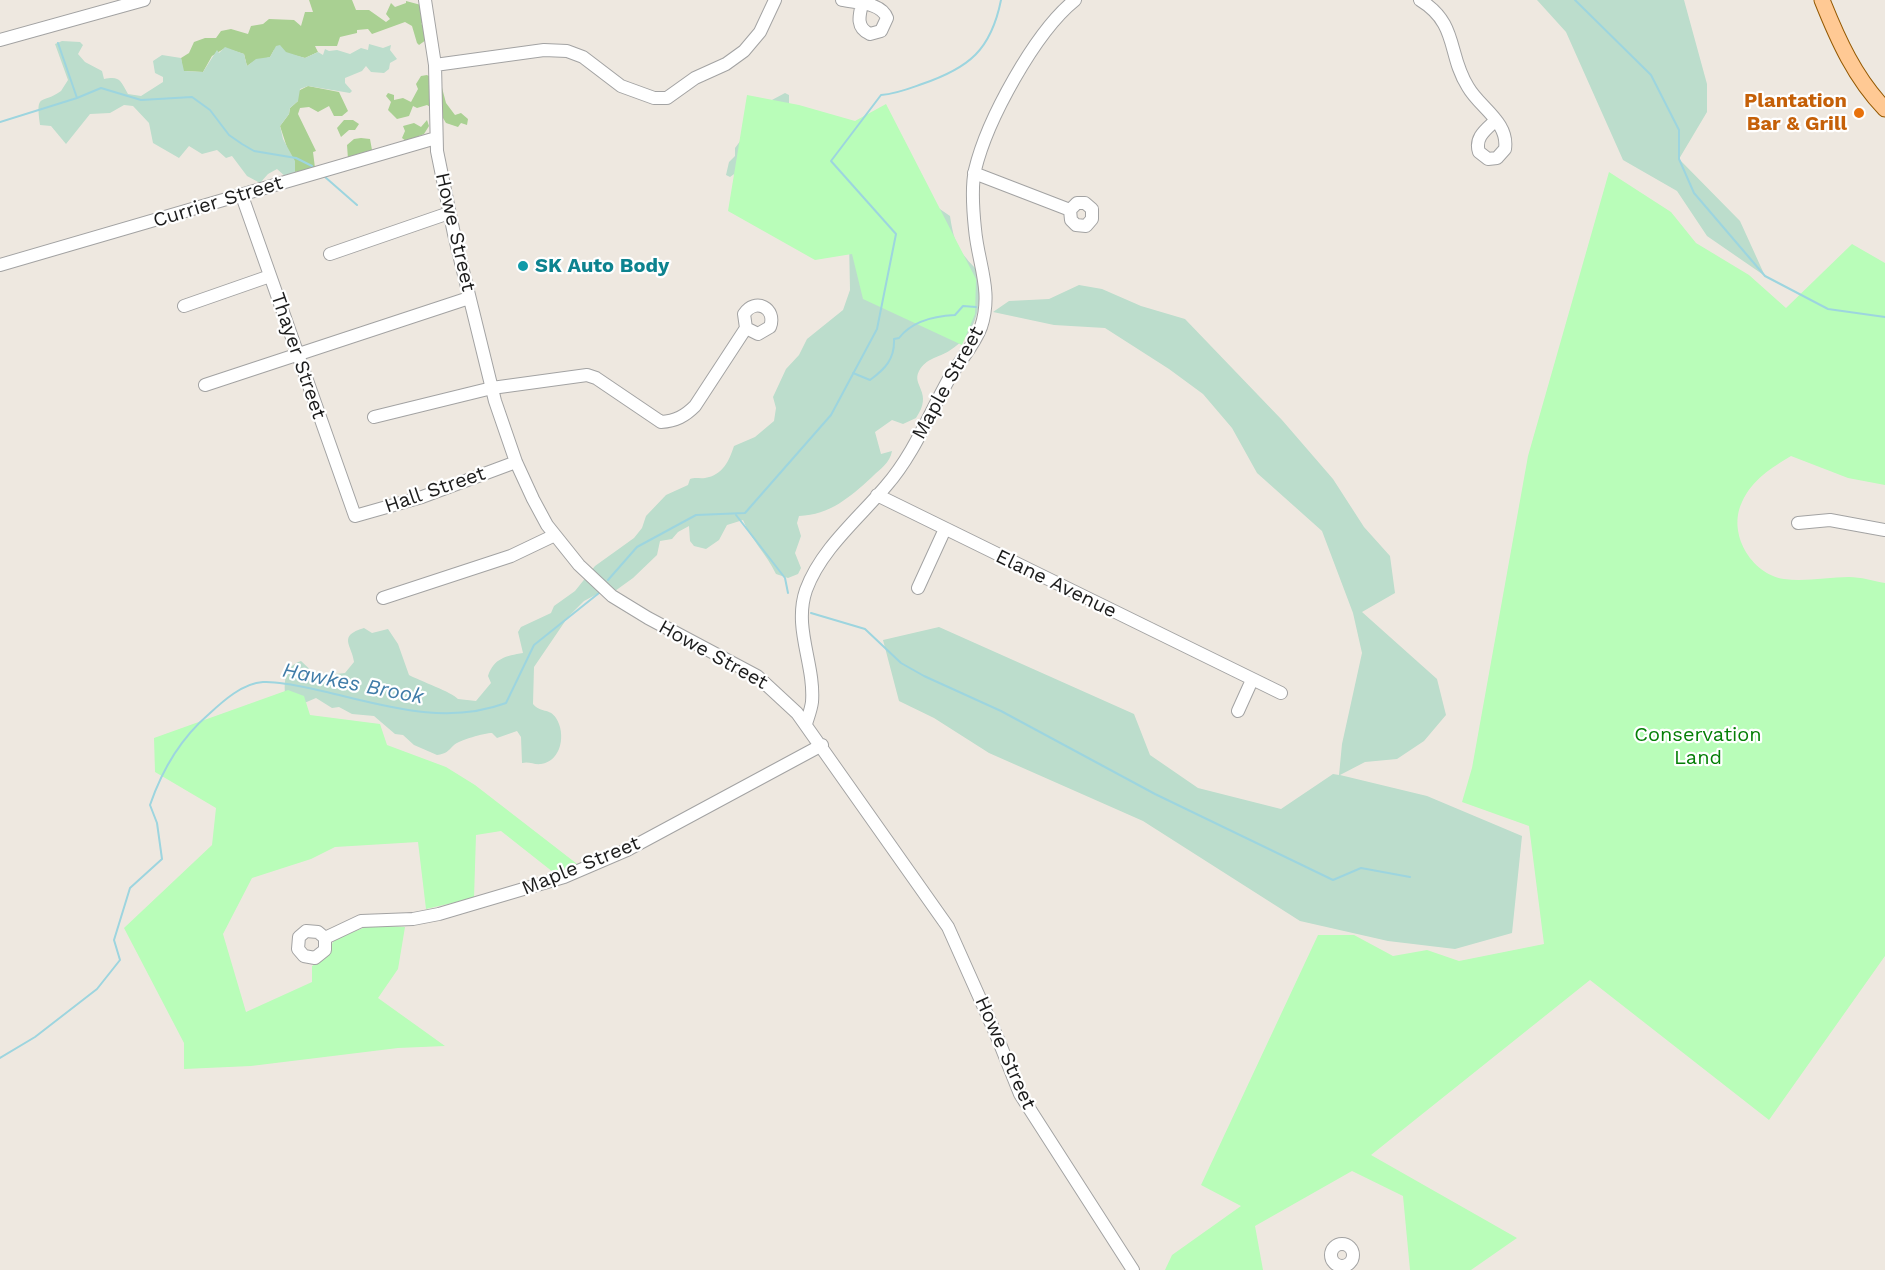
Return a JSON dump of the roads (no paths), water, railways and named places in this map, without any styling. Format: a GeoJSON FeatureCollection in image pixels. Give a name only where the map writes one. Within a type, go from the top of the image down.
{"type":"FeatureCollection","features":[{"type":"Feature","properties":{"kind":"main road"},"geometry":{"type":"LineString","coordinates":[[1822,0],[1849,61],[1866,89],[1885,109]]}},
{"type":"Feature","properties":{"kind":"street"},"geometry":{"type":"LineString","coordinates":[[0,40],[144,0]]}},
{"type":"Feature","properties":{"kind":"street","name":"Howe Street"},"geometry":{"type":"LineString","coordinates":[[425,0],[435,65],[436,138],[449,213],[492,388],[516,462],[533,500],[555,535],[579,566],[612,596],[656,623],[757,676],[772,687],[806,724],[948,927],[999,1039],[1020,1094],[1133,1270]]}},
{"type":"Feature","properties":{"kind":"street"},"geometry":{"type":"LineString","coordinates":[[435,65],[561,50],[583,57],[627,89],[654,98],[668,98],[694,78],[726,64],[744,51],[760,32],[775,0]]}},
{"type":"Feature","properties":{"kind":"street"},"geometry":{"type":"LineString","coordinates":[[842,0],[862,4]]}},
{"type":"Feature","properties":{"kind":"street","name":"Maple Street"},"geometry":{"type":"LineString","coordinates":[[806,724],[812,703],[811,681],[802,633],[806,592],[813,574],[830,550],[907,457],[982,325],[987,292],[975,231],[974,173],[982,144],[1010,88],[1047,29],[1062,10],[1075,0]]}},
{"type":"Feature","properties":{"kind":"street"},"geometry":{"type":"LineString","coordinates":[[1420,0],[1437,12],[1444,21],[1464,81],[1475,98],[1496,120]]}},
{"type":"Feature","properties":{"kind":"street","name":"Currier Street"},"geometry":{"type":"LineString","coordinates":[[0,265],[436,138]]}},
{"type":"Feature","properties":{"kind":"street"},"geometry":{"type":"LineString","coordinates":[[974,173],[1071,210]]}},
{"type":"Feature","properties":{"kind":"street","name":"Thayer Street"},"geometry":{"type":"LineString","coordinates":[[242,196],[355,516]]}},
{"type":"Feature","properties":{"kind":"street"},"geometry":{"type":"LineString","coordinates":[[330,254],[449,213]]}},
{"type":"Feature","properties":{"kind":"street"},"geometry":{"type":"LineString","coordinates":[[184,306],[270,276]]}},
{"type":"Feature","properties":{"kind":"street"},"geometry":{"type":"LineString","coordinates":[[205,385],[469,298]]}},
{"type":"Feature","properties":{"kind":"street"},"geometry":{"type":"LineString","coordinates":[[374,417],[492,388],[587,375],[596,378],[661,422],[672,421],[686,415],[695,406],[746,328]]}},
{"type":"Feature","properties":{"kind":"street","name":"Hall Street"},"geometry":{"type":"LineString","coordinates":[[355,516],[422,497],[516,462]]}},
{"type":"Feature","properties":{"kind":"street","name":"Elane Avenue"},"geometry":{"type":"LineString","coordinates":[[877,495],[1281,693]]}},
{"type":"Feature","properties":{"kind":"street"},"geometry":{"type":"LineString","coordinates":[[1798,523],[1830,520],[1885,530]]}},
{"type":"Feature","properties":{"kind":"street"},"geometry":{"type":"LineString","coordinates":[[918,588],[945,529]]}},
{"type":"Feature","properties":{"kind":"street"},"geometry":{"type":"LineString","coordinates":[[383,598],[511,556],[555,535]]}},
{"type":"Feature","properties":{"kind":"street"},"geometry":{"type":"LineString","coordinates":[[1238,711],[1252,680]]}},
{"type":"Feature","properties":{"kind":"street","name":"Maple Street"},"geometry":{"type":"LineString","coordinates":[[325,938],[361,921],[413,919],[440,914],[564,878],[627,850],[822,745]]}},
{"type":"Feature","properties":{"kind":"waterway","name":"Hawkes Brook"},"geometry":{"type":"LineString","coordinates":[[608,580],[637,547],[696,515],[745,513],[831,415],[877,329],[896,234],[831,161],[881,95],[892,94],[938,78],[965,64],[975,55],[991,32],[1001,0]]}},
{"type":"Feature","properties":{"kind":"waterway"},"geometry":{"type":"LineString","coordinates":[[1575,0],[1651,75],[1679,130],[1679,159],[1694,193],[1765,276],[1828,309],[1885,317]]}},
{"type":"Feature","properties":{"kind":"waterway"},"geometry":{"type":"LineString","coordinates":[[0,122],[77,98],[58,43]]}},
{"type":"Feature","properties":{"kind":"waterway"},"geometry":{"type":"LineString","coordinates":[[77,98],[101,88],[141,100],[192,97],[210,110],[229,135],[254,151],[296,158],[312,166]]}},
{"type":"Feature","properties":{"kind":"waterway"},"geometry":{"type":"LineString","coordinates":[[325,177],[357,205]]}},
{"type":"Feature","properties":{"kind":"waterway"},"geometry":{"type":"LineString","coordinates":[[853,373],[870,380],[891,358],[894,339],[899,338],[910,327],[932,318],[955,315],[963,306],[976,307]]}},
{"type":"Feature","properties":{"kind":"waterway"},"geometry":{"type":"LineString","coordinates":[[736,515],[785,578],[788,593]]}},
{"type":"Feature","properties":{"kind":"waterway","name":"Hawkes Brook"},"geometry":{"type":"LineString","coordinates":[[0,1058],[35,1037],[97,989],[120,960],[114,940],[130,888],[162,859],[157,823],[150,805],[155,792],[181,744],[199,723],[227,698],[256,683],[270,682],[300,686],[414,711],[460,713],[483,710],[506,703],[534,645],[599,593]]}},
{"type":"Feature","properties":{"kind":"waterway"},"geometry":{"type":"LineString","coordinates":[[811,613],[865,629],[901,663],[924,676],[1001,711],[1155,794],[1333,880],[1361,868],[1410,877]]}},
{"type":"Feature","properties":{"kind":"place","name":"Plantation Bar & Grill"},"geometry":{"type":"Point","coordinates":[1859,113]}},
{"type":"Feature","properties":{"kind":"place","name":"SK Auto Body"},"geometry":{"type":"Point","coordinates":[523,266]}},
{"type":"Feature","properties":{"kind":"park label","name":"Conservation Land"},"geometry":{"type":"Point","coordinates":[1698,746]}}]}
